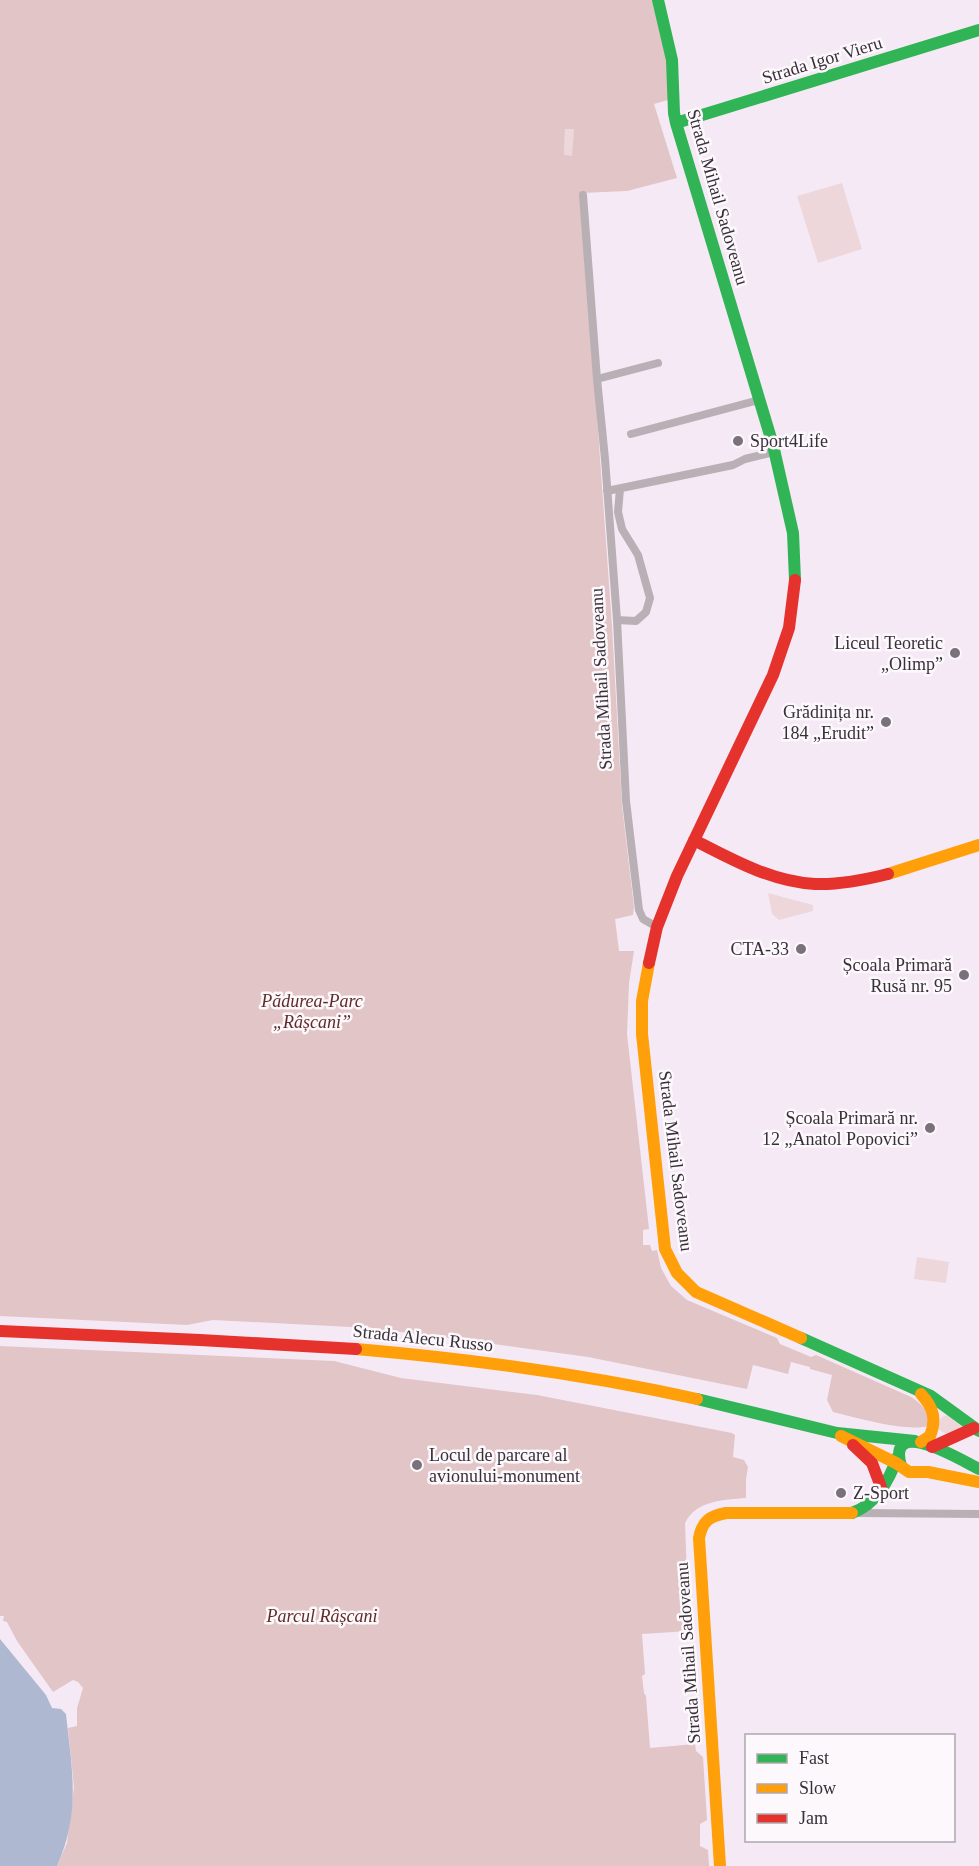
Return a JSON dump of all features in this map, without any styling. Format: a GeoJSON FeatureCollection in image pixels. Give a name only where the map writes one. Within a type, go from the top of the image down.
{"type":"FeatureCollection","features":[{"type":"Feature","properties":{"kind":"main road","name":"Strada Mihail Sadoveanu"},"geometry":{"type":"LineString","coordinates":[[658,0],[672,60],[676,123],[774,452],[795,550],[795,583],[789,628],[773,675],[668,897],[657,927],[644,982],[642,1034],[665,1248],[674,1270],[686,1285],[696,1292],[931,1396],[977,1429]]}},
{"type":"Feature","properties":{"kind":"main road","name":"Strada Igor Vieru"},"geometry":{"type":"LineString","coordinates":[[676,123],[921,50],[979,30]]}},
{"type":"Feature","properties":{"kind":"main road"},"geometry":{"type":"LineString","coordinates":[[694,840],[782,879],[820,885],[868,879],[979,845]]}},
{"type":"Feature","properties":{"kind":"main road","name":"Strada Alecu Russo"},"geometry":{"type":"LineString","coordinates":[[0,1331],[270,1343],[435,1356],[535,1369],[658,1390],[836,1433],[923,1443],[979,1469]]}},
{"type":"Feature","properties":{"kind":"main road"},"geometry":{"type":"LineString","coordinates":[[918,1391],[928,1402],[936,1420]]}},
{"type":"Feature","properties":{"kind":"main road"},"geometry":{"type":"LineString","coordinates":[[923,1443],[930,1436],[938,1415],[944,1412],[959,1417],[965,1428],[961,1433]]}},
{"type":"Feature","properties":{"kind":"main road"},"geometry":{"type":"LineString","coordinates":[[905,1466],[899,1451],[905,1443],[923,1443],[977,1429]]}},
{"type":"Feature","properties":{"kind":"main road","name":"Strada Alecu Russo"},"geometry":{"type":"LineString","coordinates":[[836,1433],[905,1466],[979,1482]]}},
{"type":"Feature","properties":{"kind":"main road"},"geometry":{"type":"LineString","coordinates":[[848,1440],[873,1462],[881,1488]]}},
{"type":"Feature","properties":{"kind":"main road"},"geometry":{"type":"LineString","coordinates":[[905,1466],[924,1469],[930,1460],[923,1443]]}},
{"type":"Feature","properties":{"kind":"main road"},"geometry":{"type":"LineString","coordinates":[[851,1513],[872,1502],[881,1488],[905,1466]]}},
{"type":"Feature","properties":{"kind":"main road","name":"Strada Mihail Sadoveanu"},"geometry":{"type":"LineString","coordinates":[[720,1866],[700,1527],[710,1517],[726,1512],[851,1513]]}},
{"type":"Feature","properties":{"kind":"street","name":"Strada Mihail Sadoveanu"},"geometry":{"type":"LineString","coordinates":[[583,195],[617,620],[626,801],[639,910],[643,919],[657,927]]}},
{"type":"Feature","properties":{"kind":"street"},"geometry":{"type":"LineString","coordinates":[[597,379],[658,363]]}},
{"type":"Feature","properties":{"kind":"street"},"geometry":{"type":"LineString","coordinates":[[631,434],[759,400]]}},
{"type":"Feature","properties":{"kind":"street"},"geometry":{"type":"LineString","coordinates":[[607,492],[733,465],[745,459],[774,452]]}},
{"type":"Feature","properties":{"kind":"street"},"geometry":{"type":"LineString","coordinates":[[617,620],[636,621],[646,612],[650,598],[638,555],[622,529],[618,512],[620,489]]}},
{"type":"Feature","properties":{"kind":"street"},"geometry":{"type":"LineString","coordinates":[[851,1513],[979,1514]]}},
{"type":"Feature","properties":{"kind":"shaded area"},"geometry":{"type":"Polygon","coordinates":[[[565,129],[574,129],[573,156],[564,156],[565,129]]]}},
{"type":"Feature","properties":{"kind":"shaded area"},"geometry":{"type":"Polygon","coordinates":[[[842,183],[862,249],[818,263],[797,196],[842,183]]]}},
{"type":"Feature","properties":{"kind":"shaded area"},"geometry":{"type":"Polygon","coordinates":[[[768,893],[813,905],[813,911],[779,920],[772,914],[768,893]]]}},
{"type":"Feature","properties":{"kind":"shaded area"},"geometry":{"type":"Polygon","coordinates":[[[917,1257],[949,1262],[946,1283],[914,1279],[917,1257]]]}},
{"type":"Feature","properties":{"kind":"shaded area"},"geometry":{"type":"Polygon","coordinates":[[[947,1415],[962,1426],[948,1435],[938,1429],[941,1418],[947,1415]]]}},
{"type":"Feature","properties":{"kind":"green space","name":"Pădurea-Parc „Râșcani”"},"geometry":{"type":"Polygon","coordinates":[[[0,0],[661,0],[678,97],[654,104],[677,178],[627,191],[581,193],[612,626],[622,806],[634,907],[633,915],[615,919],[619,951],[634,951],[629,983],[627,1034],[649,1229],[643,1230],[643,1245],[650,1245],[652,1251],[657,1250],[661,1268],[671,1286],[687,1300],[777,1338],[780,1344],[811,1357],[816,1355],[911,1397],[924,1409],[929,1426],[895,1426],[833,1412],[827,1400],[832,1375],[791,1362],[788,1374],[753,1365],[747,1389],[588,1357],[421,1334],[351,1327],[213,1320],[187,1325],[0,1316],[0,0]],[[565,129],[564,155],[572,156],[574,129],[565,129]]]}},
{"type":"Feature","properties":{"kind":"green space","name":"Parcul Râșcani"},"geometry":{"type":"Polygon","coordinates":[[[0,1346],[334,1361],[401,1378],[537,1395],[735,1435],[733,1457],[744,1460],[748,1467],[746,1498],[720,1501],[703,1506],[690,1515],[685,1523],[689,1631],[642,1634],[645,1674],[642,1676],[650,1748],[695,1744],[696,1751],[703,1757],[707,1820],[700,1824],[700,1846],[708,1850],[709,1866],[57,1866],[67,1843],[74,1787],[68,1728],[77,1726],[77,1708],[83,1688],[73,1680],[53,1692],[17,1641],[7,1622],[3,1621],[4,1616],[0,1616],[0,1346]]]}},
{"type":"Feature","properties":{"kind":"water"},"geometry":{"type":"Polygon","coordinates":[[[0,1639],[46,1695],[52,1708],[61,1709],[66,1714],[72,1772],[72,1809],[65,1846],[57,1866],[0,1866],[0,1639]]]}},
{"type":"Feature","properties":{"kind":"traffic: fast"},"geometry":{"type":"LineString","coordinates":[[658,0],[672,60],[676,123],[773,445],[793,533],[795,580]]}},
{"type":"Feature","properties":{"kind":"traffic: fast"},"geometry":{"type":"LineString","coordinates":[[676,123],[979,30]]}},
{"type":"Feature","properties":{"kind":"traffic: fast"},"geometry":{"type":"LineString","coordinates":[[801,1338],[931,1396],[979,1431]]}},
{"type":"Feature","properties":{"kind":"traffic: fast"},"geometry":{"type":"LineString","coordinates":[[697,1399],[837,1433],[915,1441]]}},
{"type":"Feature","properties":{"kind":"traffic: fast"},"geometry":{"type":"LineString","coordinates":[[901,1466],[899,1451],[905,1443],[915,1442],[943,1451],[979,1469]]}},
{"type":"Feature","properties":{"kind":"traffic: fast"},"geometry":{"type":"LineString","coordinates":[[852,1513],[868,1504],[881,1490],[898,1456]]}},
{"type":"Feature","properties":{"kind":"traffic: slow"},"geometry":{"type":"LineString","coordinates":[[888,874],[979,845]]}},
{"type":"Feature","properties":{"kind":"traffic: slow"},"geometry":{"type":"LineString","coordinates":[[649,963],[642,1001],[642,1034],[665,1249],[677,1273],[696,1292],[801,1338]]}},
{"type":"Feature","properties":{"kind":"traffic: slow"},"geometry":{"type":"LineString","coordinates":[[356,1349],[527,1368],[697,1399]]}},
{"type":"Feature","properties":{"kind":"traffic: slow"},"geometry":{"type":"LineString","coordinates":[[921,1394],[933,1414],[930,1436],[921,1442]]}},
{"type":"Feature","properties":{"kind":"traffic: slow"},"geometry":{"type":"LineString","coordinates":[[841,1436],[896,1463],[909,1472],[928,1472],[979,1482]]}},
{"type":"Feature","properties":{"kind":"traffic: slow"},"geometry":{"type":"LineString","coordinates":[[720,1866],[700,1532],[708,1520],[726,1513],[852,1513]]}},
{"type":"Feature","properties":{"kind":"traffic: jam"},"geometry":{"type":"LineString","coordinates":[[649,963],[657,927],[677,876],[773,675],[789,628],[795,580]]}},
{"type":"Feature","properties":{"kind":"traffic: jam"},"geometry":{"type":"LineString","coordinates":[[694,840],[752,868],[799,882],[842,883],[888,874]]}},
{"type":"Feature","properties":{"kind":"traffic: jam"},"geometry":{"type":"LineString","coordinates":[[0,1331],[356,1349]]}},
{"type":"Feature","properties":{"kind":"traffic: jam"},"geometry":{"type":"LineString","coordinates":[[932,1447],[974,1428]]}},
{"type":"Feature","properties":{"kind":"traffic: jam"},"geometry":{"type":"LineString","coordinates":[[853,1445],[872,1463],[881,1487]]}},
{"type":"Feature","properties":{"kind":"place","name":"Sport4Life"},"geometry":{"type":"Point","coordinates":[738,441]}},
{"type":"Feature","properties":{"kind":"place","name":"Liceul Teoretic „Olimp”"},"geometry":{"type":"Point","coordinates":[955,653]}},
{"type":"Feature","properties":{"kind":"place","name":"Grădinița nr. 184 „Erudit”"},"geometry":{"type":"Point","coordinates":[886,722]}},
{"type":"Feature","properties":{"kind":"place","name":"CTA-33"},"geometry":{"type":"Point","coordinates":[801,949]}},
{"type":"Feature","properties":{"kind":"place","name":"Școala Primară Rusă nr. 95"},"geometry":{"type":"Point","coordinates":[964,975]}},
{"type":"Feature","properties":{"kind":"place","name":"Școala Primară nr. 12 „Anatol Popovici”"},"geometry":{"type":"Point","coordinates":[930,1128]}},
{"type":"Feature","properties":{"kind":"place","name":"Locul de parcare al avionului-monument"},"geometry":{"type":"Point","coordinates":[417,1465]}},
{"type":"Feature","properties":{"kind":"place","name":"Z-Sport"},"geometry":{"type":"Point","coordinates":[841,1493]}}]}
